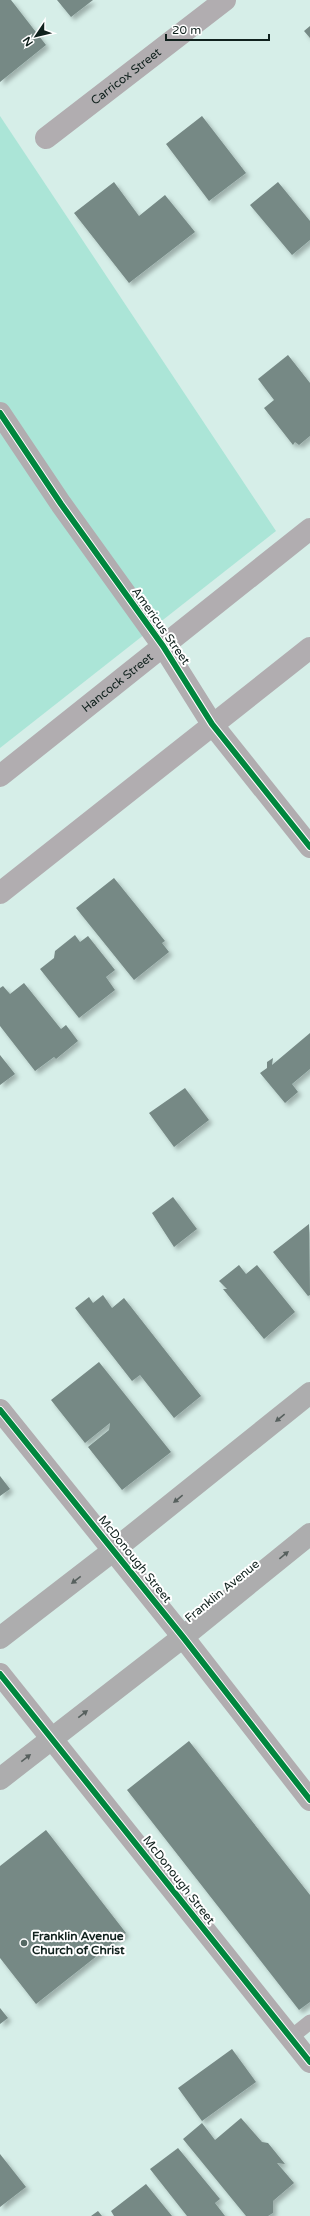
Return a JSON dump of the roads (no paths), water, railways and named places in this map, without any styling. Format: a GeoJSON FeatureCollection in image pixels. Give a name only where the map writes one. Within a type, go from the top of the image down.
{"type":"FeatureCollection","features":[{"type":"Feature","properties":{"kind":"main road"},"geometry":{"type":"LineString","coordinates":[[0,1638],[114,1550],[310,1393]]}},
{"type":"Feature","properties":{"kind":"main road","name":"Franklin Avenue"},"geometry":{"type":"LineString","coordinates":[[0,1779],[183,1637],[310,1534]]}},
{"type":"Feature","properties":{"kind":"street","name":"Carricox Street"},"geometry":{"type":"LineString","coordinates":[[46,138],[225,0]]}},
{"type":"Feature","properties":{"kind":"street","name":"Americus Street"},"geometry":{"type":"LineString","coordinates":[[0,413],[61,504],[163,646],[212,724],[310,847]]}},
{"type":"Feature","properties":{"kind":"street","name":"Hancock Street"},"geometry":{"type":"LineString","coordinates":[[0,776],[310,529]]}},
{"type":"Feature","properties":{"kind":"street"},"geometry":{"type":"LineString","coordinates":[[0,893],[310,648]]}},
{"type":"Feature","properties":{"kind":"street","name":"McDonough Street"},"geometry":{"type":"LineString","coordinates":[[0,1410],[114,1550],[310,1800]]}},
{"type":"Feature","properties":{"kind":"street","name":"McDonough Street"},"geometry":{"type":"LineString","coordinates":[[0,1674],[310,2062]]}},
{"type":"Feature","properties":{"kind":"lane"},"geometry":{"type":"LineString","coordinates":[[290,2038],[310,2022]]}},
{"type":"Feature","properties":{"kind":"place","name":"Franklin Avenue Church of Christ"},"geometry":{"type":"Point","coordinates":[24,1943]}}]}
